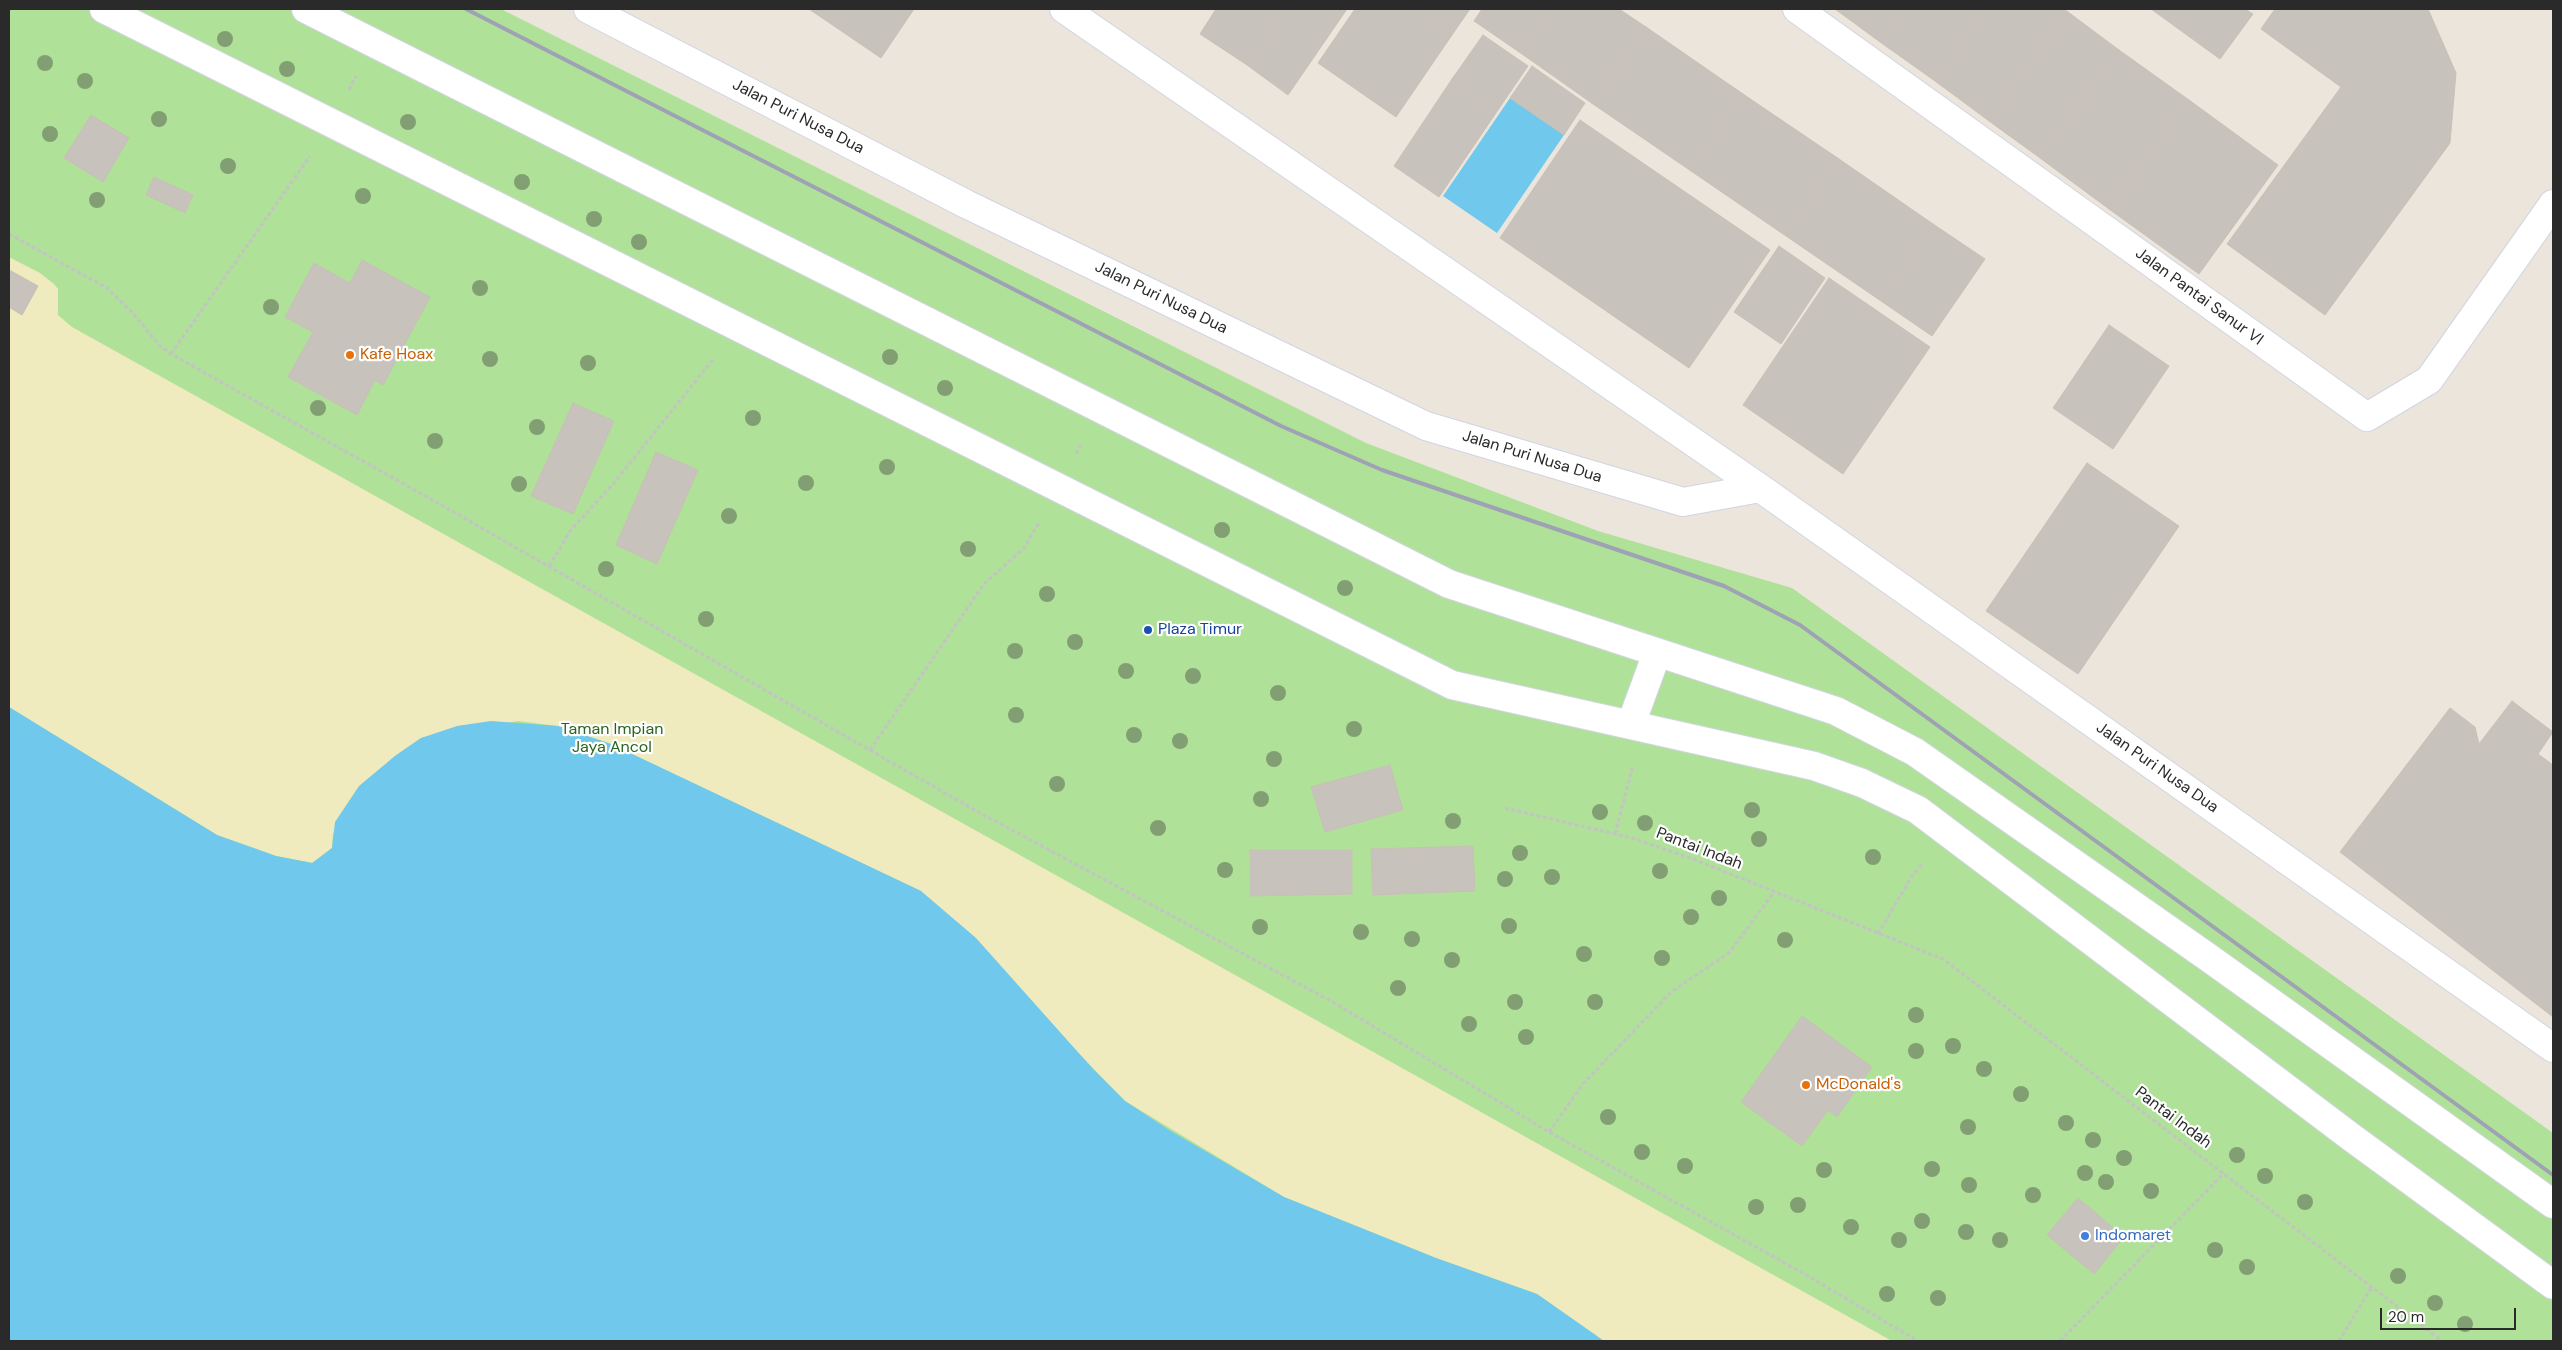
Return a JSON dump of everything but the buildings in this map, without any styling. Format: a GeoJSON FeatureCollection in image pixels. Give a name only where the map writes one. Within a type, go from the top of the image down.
{"type":"FeatureCollection","features":[{"type":"Feature","properties":{"kind":"street"},"geometry":{"type":"LineString","coordinates":[[104,9],[1061,487],[1452,685],[1814,766],[1862,783],[1918,810],[2350,1137],[2553,1286]]}},
{"type":"Feature","properties":{"kind":"street"},"geometry":{"type":"LineString","coordinates":[[306,9],[1449,584],[1836,711],[1915,752],[2209,958],[2553,1204]]}},
{"type":"Feature","properties":{"kind":"street","name":"Jalan Puri Nusa Dua"},"geometry":{"type":"LineString","coordinates":[[588,9],[966,204],[1426,426],[1683,502],[1760,488]]}},
{"type":"Feature","properties":{"kind":"street","name":"Jalan Puri Nusa Dua"},"geometry":{"type":"LineString","coordinates":[[1064,9],[1760,488],[2553,1048]]}},
{"type":"Feature","properties":{"kind":"street","name":"Jalan Pantai Sanur VI"},"geometry":{"type":"LineString","coordinates":[[1797,9],[2367,417],[2429,380],[2553,204]]}},
{"type":"Feature","properties":{"kind":"street"},"geometry":{"type":"LineString","coordinates":[[1637,726],[1657,653]]}},
{"type":"Feature","properties":{"kind":"path"},"geometry":{"type":"LineString","coordinates":[[171,354],[332,124],[372,42]]}},
{"type":"Feature","properties":{"kind":"path"},"geometry":{"type":"LineString","coordinates":[[9,234],[107,288],[133,313],[159,344],[171,354],[549,566],[980,813],[1332,1001],[1550,1132],[1801,1272],[1918,1341]]}},
{"type":"Feature","properties":{"kind":"path"},"geometry":{"type":"LineString","coordinates":[[549,566],[571,530],[614,483],[739,327]]}},
{"type":"Feature","properties":{"kind":"path"},"geometry":{"type":"LineString","coordinates":[[870,750],[984,584],[1024,548],[1061,487],[1097,407]]}},
{"type":"Feature","properties":{"kind":"path"},"geometry":{"type":"LineString","coordinates":[[1615,834],[1637,726]]}},
{"type":"Feature","properties":{"kind":"path","name":"Pantai Indah"},"geometry":{"type":"LineString","coordinates":[[1505,808],[1615,834],[1693,859],[1943,959],[2442,1341]]}},
{"type":"Feature","properties":{"kind":"path"},"geometry":{"type":"LineString","coordinates":[[1878,934],[1912,876],[1948,833]]}},
{"type":"Feature","properties":{"kind":"path"},"geometry":{"type":"LineString","coordinates":[[1550,1132],[1582,1085],[1671,992],[1729,953],[1774,892]]}},
{"type":"Feature","properties":{"kind":"path"},"geometry":{"type":"LineString","coordinates":[[2060,1341],[2224,1173]]}},
{"type":"Feature","properties":{"kind":"path"},"geometry":{"type":"LineString","coordinates":[[2339,1341],[2371,1288]]}},
{"type":"Feature","properties":{"kind":"green space","name":"Taman Impian Jaya Ancol"},"geometry":{"type":"Polygon","coordinates":[[[9,9],[501,9],[1366,443],[1598,531],[1792,588],[2553,1133],[2553,1341],[9,1341],[9,9]]]}},
{"type":"Feature","properties":{"kind":"sand"},"geometry":{"type":"Polygon","coordinates":[[[9,257],[40,273],[54,284],[58,289],[58,315],[72,327],[1892,1341],[1604,1341],[1537,1294],[1436,1258],[1284,1197],[1125,1101],[921,891],[611,744],[558,726],[518,721],[421,738],[395,756],[359,787],[333,834],[332,848],[313,863],[276,856],[217,835],[9,707],[9,257]]]}},
{"type":"Feature","properties":{"kind":"water"},"geometry":{"type":"Polygon","coordinates":[[[1510,98],[1564,135],[1497,233],[1443,196],[1510,98]]]}},
{"type":"Feature","properties":{"kind":"water"},"geometry":{"type":"Polygon","coordinates":[[[9,707],[217,835],[276,856],[312,863],[332,848],[335,822],[359,786],[395,756],[421,738],[457,726],[491,721],[558,726],[611,744],[921,891],[976,938],[1093,1069],[1125,1101],[1169,1130],[1284,1197],[1436,1258],[1537,1294],[1604,1341],[9,1341],[9,707]]]}},
{"type":"Feature","properties":{"kind":"railway"},"geometry":{"type":"LineString","coordinates":[[466,9],[1281,426],[1382,470],[1724,586],[1800,625],[2553,1175]]}},
{"type":"Feature","properties":{"kind":"place","name":"Kafe Hoax"},"geometry":{"type":"Point","coordinates":[350,355]}},
{"type":"Feature","properties":{"kind":"place","name":"Plaza Timur"},"geometry":{"type":"Point","coordinates":[1148,630]}},
{"type":"Feature","properties":{"kind":"place","name":"McDonald's"},"geometry":{"type":"Point","coordinates":[1806,1085]}},
{"type":"Feature","properties":{"kind":"place","name":"Indomaret"},"geometry":{"type":"Point","coordinates":[2085,1236]}}]}
